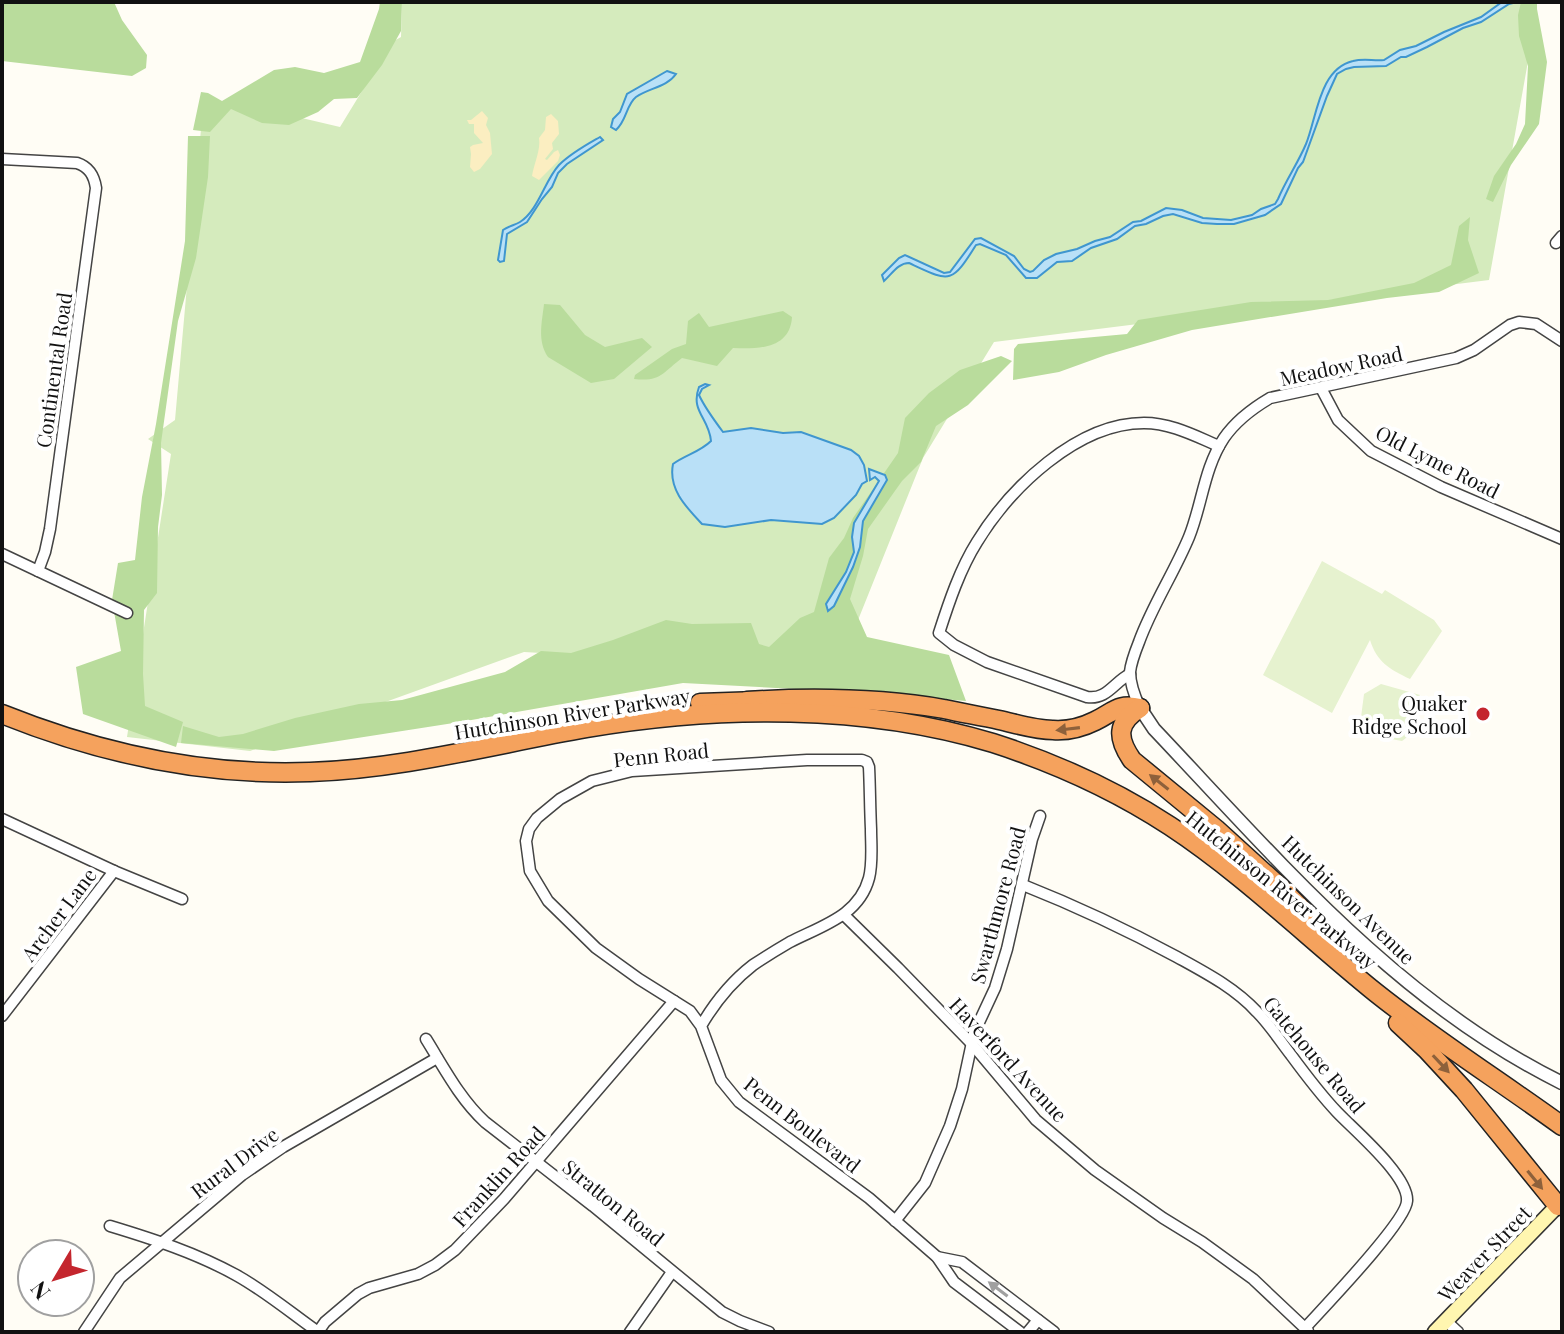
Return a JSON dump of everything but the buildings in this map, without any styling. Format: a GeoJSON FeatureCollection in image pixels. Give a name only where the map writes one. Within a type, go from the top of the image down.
{"type":"FeatureCollection","features":[{"type":"Feature","properties":{"kind":"highway"},"geometry":{"type":"LineString","coordinates":[[743,701],[814,699],[913,705],[1057,730],[1085,726],[1119,707],[1129,705],[1140,708]]}},
{"type":"Feature","properties":{"kind":"highway","name":"Hutchinson River Parkway"},"geometry":{"type":"LineString","coordinates":[[2,701],[80,729],[166,750],[244,760],[297,761],[377,755],[596,714],[693,703],[827,703],[918,714],[984,729],[1058,754],[1121,784],[1178,817],[1415,1009],[1562,1112]]}},
{"type":"Feature","properties":{"kind":"highway"},"geometry":{"type":"LineString","coordinates":[[1140,708],[1126,718],[1121,727],[1124,746],[1132,760],[1227,839],[1340,948]]}},
{"type":"Feature","properties":{"kind":"highway","name":"Hutchinson River Parkway"},"geometry":{"type":"LineString","coordinates":[[2,714],[64,736],[140,756],[206,768],[274,772],[374,767],[602,726],[691,715],[824,715],[926,727],[990,742],[1053,764],[1113,793],[1199,846],[1406,1016],[1562,1126]]}},
{"type":"Feature","properties":{"kind":"highway"},"geometry":{"type":"LineString","coordinates":[[1303,933],[1447,1070],[1560,1204]]}},
{"type":"Feature","properties":{"kind":"main road","name":"Weaver Street"},"geometry":{"type":"LineString","coordinates":[[1440,1326],[1560,1204]]}},
{"type":"Feature","properties":{"kind":"street","name":"Continental Road"},"geometry":{"type":"LineString","coordinates":[[2,159],[77,163],[91,173],[96,188],[50,529],[38,571]]}},
{"type":"Feature","properties":{"kind":"street","name":"Meadow Road"},"geometry":{"type":"LineString","coordinates":[[1130,674],[1141,635],[1189,536],[1205,480],[1219,446],[1240,420],[1259,405],[1270,398],[1456,358],[1519,322],[1536,324],[1562,341]]}},
{"type":"Feature","properties":{"kind":"street","name":"Old Lyme Road"},"geometry":{"type":"LineString","coordinates":[[1321,388],[1338,420],[1371,451],[1441,487],[1562,539]]}},
{"type":"Feature","properties":{"kind":"street"},"geometry":{"type":"LineString","coordinates":[[1140,708],[1130,674],[1121,678],[1104,695],[1087,697],[987,662],[954,645],[939,633],[976,543],[991,521],[1041,467],[1102,430],[1118,425],[1164,425],[1219,446]]}},
{"type":"Feature","properties":{"kind":"street"},"geometry":{"type":"LineString","coordinates":[[2,554],[127,613]]}},
{"type":"Feature","properties":{"kind":"street","name":"Hutchinson Avenue"},"geometry":{"type":"LineString","coordinates":[[1140,708],[1154,729],[1300,884],[1368,949],[1475,1031],[1562,1083]]}},
{"type":"Feature","properties":{"kind":"street","name":"Penn Road"},"geometry":{"type":"LineString","coordinates":[[674,1001],[596,948],[567,922],[548,901],[530,871],[526,841],[529,829],[560,799],[592,781],[632,771],[807,760],[867,762],[871,849],[869,877],[856,904],[844,915]]}},
{"type":"Feature","properties":{"kind":"street","name":"Swarthmore Road"},"geometry":{"type":"LineString","coordinates":[[895,1221],[921,1189],[950,1126],[974,1033],[995,988],[1003,962],[1040,816]]}},
{"type":"Feature","properties":{"kind":"street"},"geometry":{"type":"LineString","coordinates":[[2,819],[182,899]]}},
{"type":"Feature","properties":{"kind":"street","name":"Archer Lane"},"geometry":{"type":"LineString","coordinates":[[2,1016],[114,871]]}},
{"type":"Feature","properties":{"kind":"street","name":"Gatehouse Road"},"geometry":{"type":"LineString","coordinates":[[1023,885],[1068,902],[1142,938],[1235,992],[1258,1012],[1336,1111],[1377,1151],[1401,1182],[1408,1198],[1405,1211],[1307,1330]]}},
{"type":"Feature","properties":{"kind":"street"},"geometry":{"type":"LineString","coordinates":[[701,1026],[724,992],[753,966],[844,915]]}},
{"type":"Feature","properties":{"kind":"street","name":"Haverford Avenue"},"geometry":{"type":"LineString","coordinates":[[844,915],[972,1044],[1036,1120],[1095,1170],[1253,1279],[1307,1330]]}},
{"type":"Feature","properties":{"kind":"street","name":"Penn Boulevard"},"geometry":{"type":"LineString","coordinates":[[674,1001],[690,1011],[701,1026],[721,1080],[739,1102],[869,1198],[937,1257],[954,1282],[1020,1332]]}},
{"type":"Feature","properties":{"kind":"street","name":"Franklin Road"},"geometry":{"type":"LineString","coordinates":[[318,1332],[325,1322],[358,1294],[418,1274],[455,1250],[485,1220],[674,1001]]}},
{"type":"Feature","properties":{"kind":"street","name":"Stratton Road"},"geometry":{"type":"LineString","coordinates":[[426,1039],[473,1111],[722,1312],[769,1332]]}},
{"type":"Feature","properties":{"kind":"street","name":"Rural Drive"},"geometry":{"type":"LineString","coordinates":[[84,1332],[120,1278],[242,1175],[283,1147],[437,1058]]}},
{"type":"Feature","properties":{"kind":"street"},"geometry":{"type":"LineString","coordinates":[[110,1226],[161,1242],[238,1276],[318,1332]]}},
{"type":"Feature","properties":{"kind":"street","name":"Penn Boulevard"},"geometry":{"type":"LineString","coordinates":[[937,1257],[962,1262],[1054,1332]]}},
{"type":"Feature","properties":{"kind":"street"},"geometry":{"type":"LineString","coordinates":[[630,1332],[672,1272]]}},
{"type":"Feature","properties":{"kind":"street"},"geometry":{"type":"LineString","coordinates":[[1028,1332],[1038,1320]]}},
{"type":"Feature","properties":{"kind":"street"},"geometry":{"type":"LineString","coordinates":[[1440,1326],[1458,1332]]}},
{"type":"Feature","properties":{"kind":"green space"},"geometry":{"type":"Polygon","coordinates":[[[2,2],[114,2],[122,20],[147,55],[146,68],[132,76],[2,61],[2,2]]]}},
{"type":"Feature","properties":{"kind":"green space"},"geometry":{"type":"Polygon","coordinates":[[[380,2],[402,2],[401,31],[382,65],[357,98],[334,99],[318,112],[289,125],[262,123],[231,109],[210,132],[193,130],[201,92],[222,101],[274,70],[295,67],[324,73],[360,62],[380,2]]]}},
{"type":"Feature","properties":{"kind":"green space"},"geometry":{"type":"Polygon","coordinates":[[[402,2],[1533,2],[1530,50],[1489,280],[994,342],[923,458],[838,670],[524,652],[250,751],[127,737],[171,454],[148,439],[175,420],[201,129],[229,101],[340,127],[392,42],[401,37],[402,2]]]}},
{"type":"Feature","properties":{"kind":"green space"},"geometry":{"type":"Polygon","coordinates":[[[1521,2],[1537,2],[1547,62],[1539,124],[1511,165],[1493,202],[1486,199],[1494,176],[1516,144],[1525,124],[1528,66],[1519,36],[1521,2]]]}},
{"type":"Feature","properties":{"kind":"green space"},"geometry":{"type":"Polygon","coordinates":[[[188,136],[210,136],[208,177],[196,258],[178,321],[161,443],[157,593],[144,610],[145,706],[183,722],[176,747],[83,714],[76,667],[121,651],[112,600],[118,563],[135,560],[142,497],[185,241],[188,136]]]}},
{"type":"Feature","properties":{"kind":"green space"},"geometry":{"type":"Polygon","coordinates":[[[1470,217],[1468,240],[1479,273],[1439,292],[1192,330],[1059,372],[1013,380],[1014,349],[1018,344],[1127,334],[1138,320],[1251,302],[1328,300],[1414,283],[1451,265],[1459,226],[1470,217]]]}},
{"type":"Feature","properties":{"kind":"green space"},"geometry":{"type":"Polygon","coordinates":[[[544,304],[560,305],[585,335],[605,347],[642,338],[652,347],[614,379],[591,383],[548,357],[541,338],[544,304]]]}},
{"type":"Feature","properties":{"kind":"green space"},"geometry":{"type":"Polygon","coordinates":[[[783,311],[792,317],[790,328],[772,345],[733,348],[717,366],[682,358],[656,378],[634,379],[635,375],[672,349],[686,344],[688,321],[699,313],[709,327],[783,311]]]}},
{"type":"Feature","properties":{"kind":"green space"},"geometry":{"type":"Polygon","coordinates":[[[1001,356],[1012,361],[968,405],[936,426],[921,462],[902,481],[868,529],[850,599],[867,637],[949,655],[966,701],[683,683],[274,751],[181,743],[183,726],[219,737],[243,734],[295,718],[359,704],[402,700],[505,672],[541,651],[571,653],[666,620],[692,624],[751,623],[759,644],[769,647],[800,618],[814,612],[829,558],[898,453],[905,418],[929,393],[960,370],[1001,356]]]}},
{"type":"Feature","properties":{"kind":"green space"},"geometry":{"type":"Polygon","coordinates":[[[1322,561],[1382,594],[1385,590],[1434,620],[1442,631],[1410,679],[1385,664],[1370,640],[1332,713],[1263,675],[1322,561]]]}},
{"type":"Feature","properties":{"kind":"green space"},"geometry":{"type":"Polygon","coordinates":[[[1381,684],[1420,695],[1415,731],[1402,741],[1359,733],[1364,694],[1381,684]]]}},
{"type":"Feature","properties":{"kind":"sand"},"geometry":{"type":"Polygon","coordinates":[[[482,111],[488,118],[486,125],[492,154],[474,172],[470,167],[470,147],[483,143],[474,133],[474,124],[469,124],[467,120],[482,111]]]}},
{"type":"Feature","properties":{"kind":"sand"},"geometry":{"type":"Polygon","coordinates":[[[551,114],[558,121],[559,134],[545,159],[558,150],[560,155],[539,180],[532,176],[539,138],[545,130],[546,117],[551,114]]]}},
{"type":"Feature","properties":{"kind":"water"},"geometry":{"type":"Polygon","coordinates":[[[1502,2],[1517,2],[1386,66],[1354,67],[1337,74],[1303,162],[1281,204],[1265,215],[1234,224],[1202,223],[1173,214],[1163,216],[1135,226],[1117,239],[1091,248],[1072,261],[1057,262],[1037,278],[1026,278],[1006,255],[980,244],[955,273],[948,276],[933,274],[905,263],[884,281],[882,275],[905,255],[944,273],[950,272],[975,239],[981,238],[1014,256],[1030,272],[1056,254],[1110,237],[1133,222],[1166,208],[1203,218],[1231,220],[1252,215],[1275,204],[1306,144],[1326,84],[1342,66],[1357,60],[1384,60],[1400,50],[1481,17],[1502,2]]]}},
{"type":"Feature","properties":{"kind":"water"},"geometry":{"type":"Polygon","coordinates":[[[667,71],[676,74],[668,82],[636,97],[620,126],[616,130],[611,127],[627,94],[667,71]]]}},
{"type":"Feature","properties":{"kind":"water"},"geometry":{"type":"Polygon","coordinates":[[[600,137],[603,140],[558,173],[552,187],[527,222],[507,234],[504,261],[500,262],[503,230],[526,217],[559,165],[600,137]]]}},
{"type":"Feature","properties":{"kind":"water"},"geometry":{"type":"Polygon","coordinates":[[[709,385],[699,395],[723,432],[751,428],[783,433],[801,432],[851,450],[864,465],[867,481],[834,518],[822,524],[771,520],[725,527],[702,524],[680,497],[672,473],[673,464],[711,441],[697,402],[699,387],[709,385]]]}},
{"type":"Feature","properties":{"kind":"water"},"geometry":{"type":"Polygon","coordinates":[[[869,469],[885,475],[887,480],[863,521],[860,547],[853,567],[834,606],[828,611],[826,604],[846,572],[854,552],[854,523],[879,481],[875,477],[870,480],[869,469]]]}},
{"type":"Feature","properties":{"kind":"place","name":"Quaker Ridge School"},"geometry":{"type":"Point","coordinates":[1483,714]}}]}
